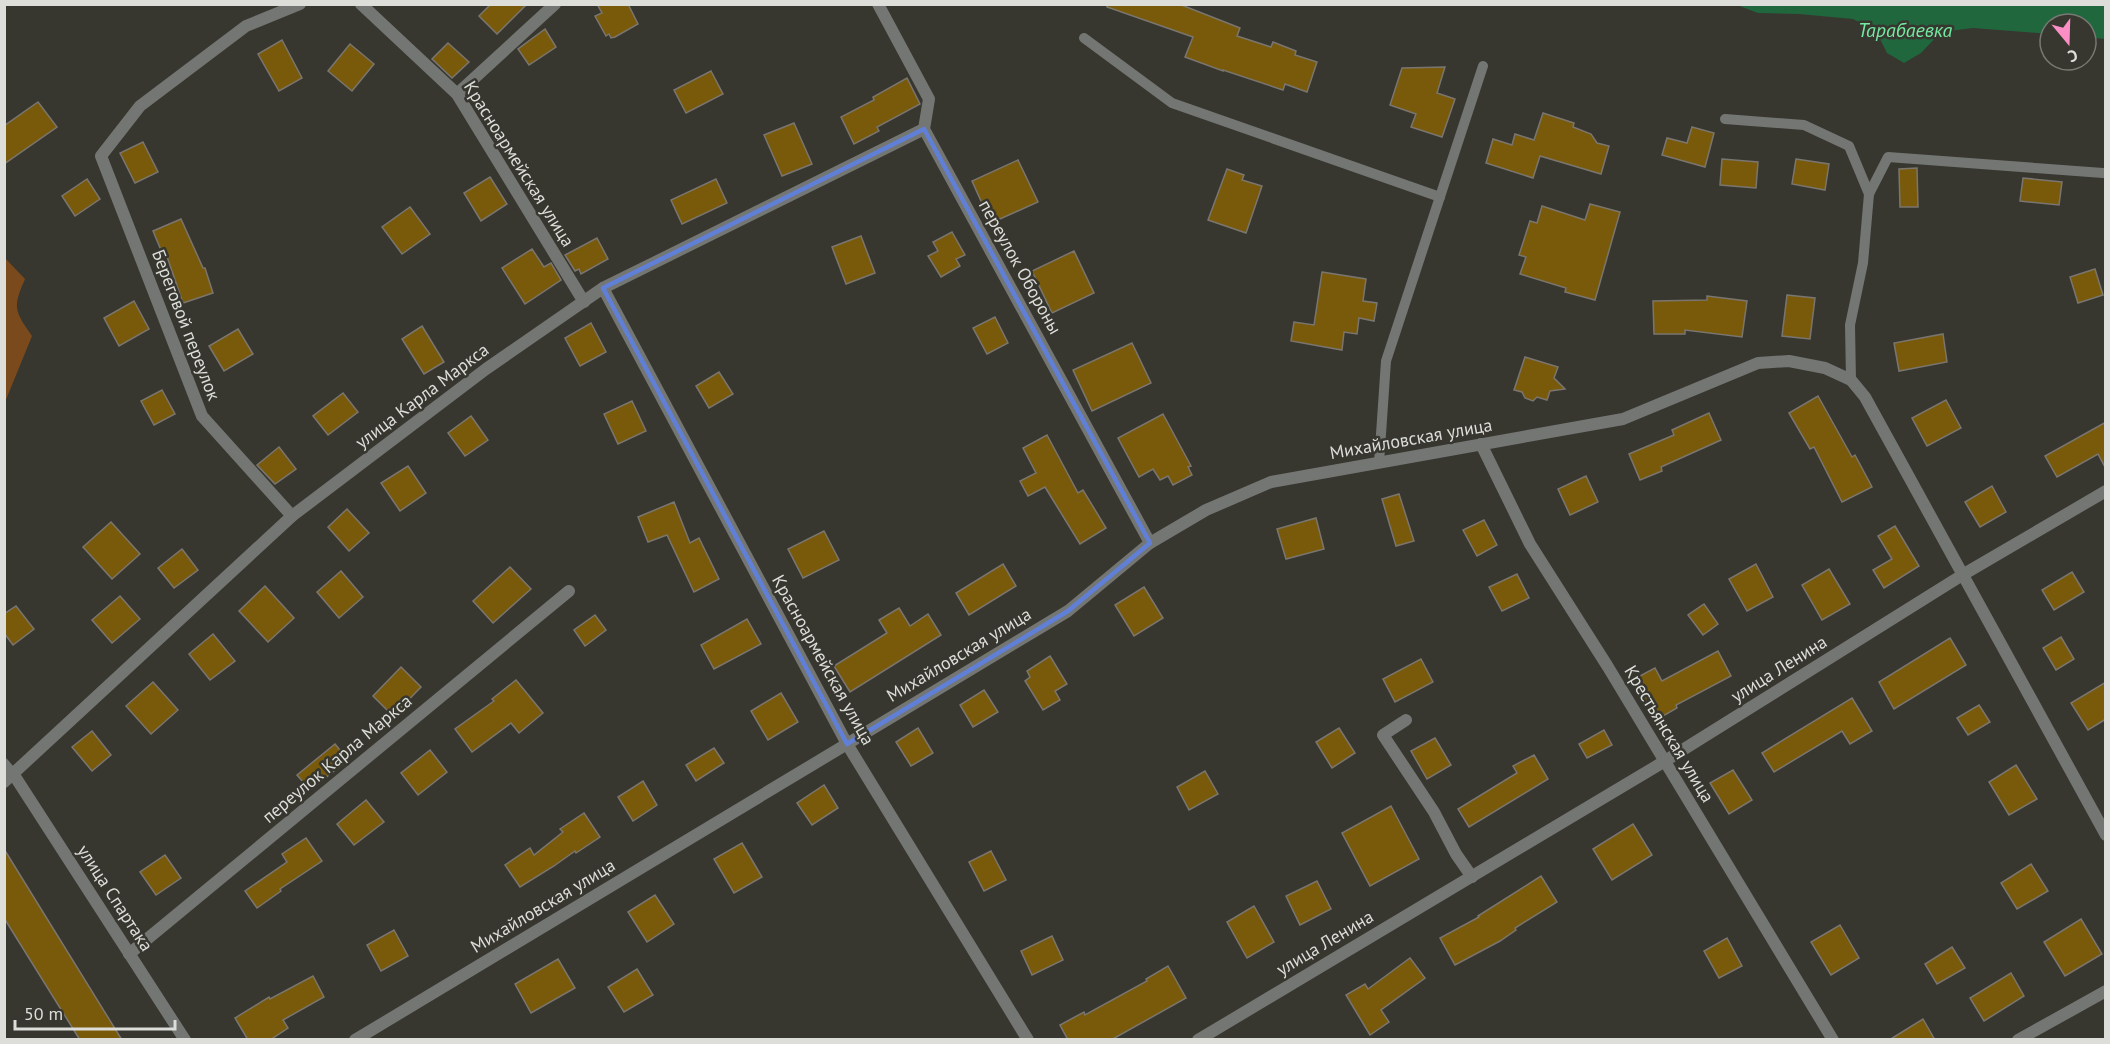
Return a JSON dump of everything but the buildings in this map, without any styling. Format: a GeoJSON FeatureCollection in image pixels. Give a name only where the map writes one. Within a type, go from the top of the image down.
{"type":"FeatureCollection","features":[{"type":"Feature","properties":{"kind":"street","name":"Береговой переулок"},"geometry":{"type":"LineString","coordinates":[[292,516],[202,416],[101,156],[140,106],[149,99],[246,26],[300,4]]}},
{"type":"Feature","properties":{"kind":"street","name":"Красноармейская улица"},"geometry":{"type":"LineString","coordinates":[[361,4],[457,94],[584,302]]}},
{"type":"Feature","properties":{"kind":"street"},"geometry":{"type":"LineString","coordinates":[[457,94],[555,4]]}},
{"type":"Feature","properties":{"kind":"street"},"geometry":{"type":"LineString","coordinates":[[878,4],[929,99],[924,129]]}},
{"type":"Feature","properties":{"kind":"street","name":"улица Карла Маркса"},"geometry":{"type":"LineString","coordinates":[[9,778],[292,516],[486,369],[603,288],[924,129]]}},
{"type":"Feature","properties":{"kind":"street","name":"переулок Обороны"},"geometry":{"type":"LineString","coordinates":[[924,129],[1150,543]]}},
{"type":"Feature","properties":{"kind":"street","name":"Красноармейская улица"},"geometry":{"type":"LineString","coordinates":[[603,288],[847,744],[1028,1040]]}},
{"type":"Feature","properties":{"kind":"street","name":"Михайловская улица"},"geometry":{"type":"LineString","coordinates":[[355,1040],[1068,610],[1150,543],[1206,510],[1271,482],[1623,419],[1758,363],[1789,361],[1825,368],[1851,380]]}},
{"type":"Feature","properties":{"kind":"street"},"geometry":{"type":"LineString","coordinates":[[1851,380],[1865,397],[2106,835]]}},
{"type":"Feature","properties":{"kind":"street","name":"Крестьянская улица"},"geometry":{"type":"LineString","coordinates":[[1481,444],[1530,544],[1665,761],[1833,1040]]}},
{"type":"Feature","properties":{"kind":"street","name":"улица Ленина"},"geometry":{"type":"LineString","coordinates":[[1198,1040],[1665,761],[1964,574],[2106,491]]}},
{"type":"Feature","properties":{"kind":"street","name":"переулок Карла Маркса"},"geometry":{"type":"LineString","coordinates":[[129,954],[569,591]]}},
{"type":"Feature","properties":{"kind":"street"},"geometry":{"type":"LineString","coordinates":[[1406,720],[1383,735],[1434,812],[1456,854],[1472,877]]}},
{"type":"Feature","properties":{"kind":"street","name":"улица Спартака"},"geometry":{"type":"LineString","coordinates":[[9,778],[186,1040]]}},
{"type":"Feature","properties":{"kind":"street"},"geometry":{"type":"LineString","coordinates":[[2018,1040],[2032,1036],[2106,991]]}},
{"type":"Feature","properties":{"kind":"lane"},"geometry":{"type":"LineString","coordinates":[[1084,38],[1172,103],[1440,197]]}},
{"type":"Feature","properties":{"kind":"lane"},"geometry":{"type":"LineString","coordinates":[[1379,463],[1386,361],[1483,66]]}},
{"type":"Feature","properties":{"kind":"lane"},"geometry":{"type":"LineString","coordinates":[[1725,119],[1804,125],[1849,146],[1869,195]]}},
{"type":"Feature","properties":{"kind":"lane"},"geometry":{"type":"LineString","coordinates":[[1851,380],[1850,325],[1863,262],[1869,195],[1888,157],[2103,173]]}},
{"type":"Feature","properties":{"kind":"lane"},"geometry":{"type":"LineString","coordinates":[[4,763],[9,778]]}},
{"type":"Feature","properties":{"kind":"highlighted area"},"geometry":{"type":"Polygon","coordinates":[[[924,129],[1150,543],[1068,611],[847,744],[603,288],[924,129]]]}},
{"type":"Feature","properties":{"kind":"shaded area"},"geometry":{"type":"Polygon","coordinates":[[[4,257],[25,279],[18,297],[17,309],[32,336],[5,402],[4,257]]]}},
{"type":"Feature","properties":{"kind":"water","name":"Тарабаевка"},"geometry":{"type":"Polygon","coordinates":[[[1737,5],[2105,5],[2105,39],[2098,38],[2098,12],[2038,12],[2038,33],[1973,28],[1941,32],[1921,53],[1904,63],[1887,53],[1876,31],[1853,19],[1758,13],[1737,5]]]}}]}
